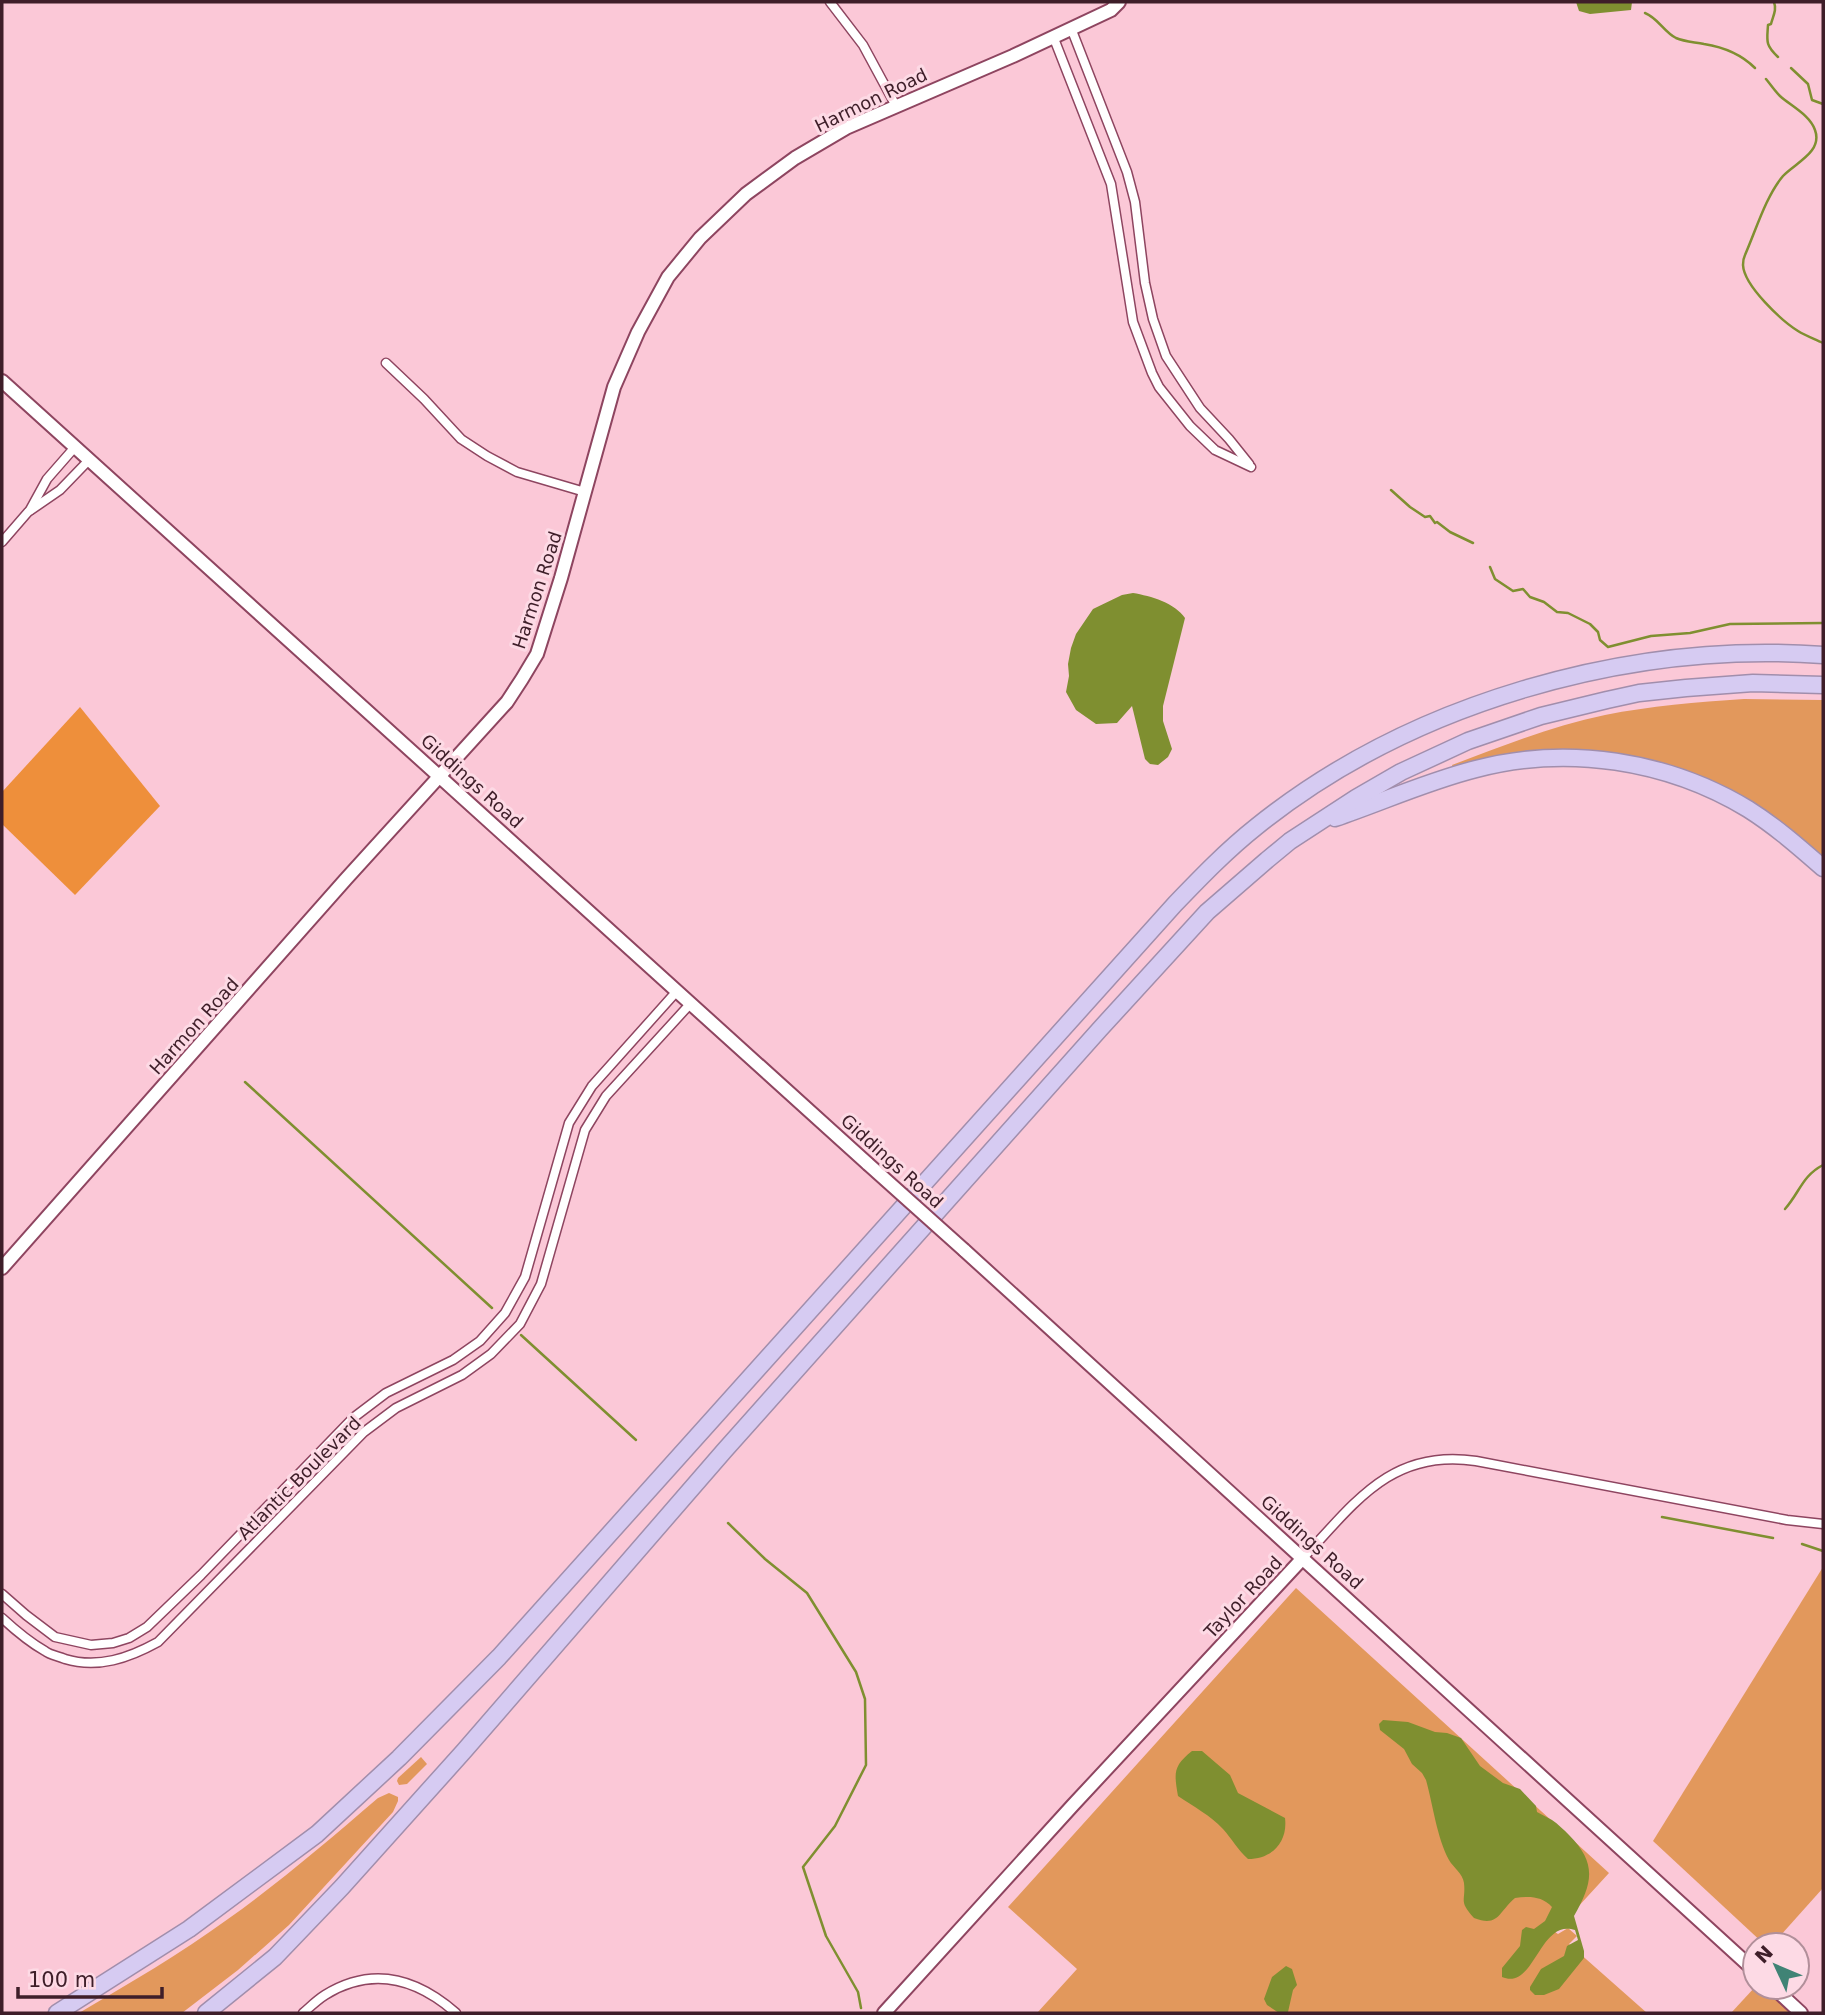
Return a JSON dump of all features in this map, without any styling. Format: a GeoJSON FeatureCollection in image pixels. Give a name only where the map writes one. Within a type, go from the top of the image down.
{"type":"FeatureCollection","features":[{"type":"Feature","properties":{"kind":"highway"},"geometry":{"type":"LineString","coordinates":[[57,2013],[189,1929],[317,1834],[399,1758],[499,1657],[1175,904],[1255,827],[1350,762],[1397,738],[1510,694],[1563,678],[1672,658],[1741,653],[1823,655]]}},
{"type":"Feature","properties":{"kind":"highway"},"geometry":{"type":"LineString","coordinates":[[206,2013],[275,1957],[365,1862],[1090,1040],[1207,912],[1290,841],[1356,798],[1432,757],[1493,732],[1551,713],[1628,695],[1686,688],[1753,683],[1823,685]]}},
{"type":"Feature","properties":{"kind":"highway"},"geometry":{"type":"LineString","coordinates":[[1313,826],[1477,768],[1519,760],[1582,758],[1622,762],[1666,772],[1708,788],[1766,821],[1823,868]]}},
{"type":"Feature","properties":{"kind":"street"},"geometry":{"type":"LineString","coordinates":[[830,2],[863,45],[895,106]]}},
{"type":"Feature","properties":{"kind":"street","name":"Harmon Road"},"geometry":{"type":"LineString","coordinates":[[2,1268],[507,702],[537,654],[614,387],[638,332],[668,277],[700,238],[746,194],[795,158],[846,128],[1013,56],[1111,10],[1119,2]]}},
{"type":"Feature","properties":{"kind":"street"},"geometry":{"type":"LineString","coordinates":[[1053,36],[1111,184],[1133,322],[1152,373],[1190,426],[1215,450],[1251,467],[1200,408],[1166,356],[1153,319],[1145,283],[1135,202],[1127,172],[1071,28]]}},
{"type":"Feature","properties":{"kind":"street"},"geometry":{"type":"LineString","coordinates":[[386,362],[461,439],[487,456],[517,472],[585,492]]}},
{"type":"Feature","properties":{"kind":"street","name":"Giddings Road"},"geometry":{"type":"LineString","coordinates":[[2,381],[964,1250],[1741,1958]]}},
{"type":"Feature","properties":{"kind":"street"},"geometry":{"type":"LineString","coordinates":[[29,512],[47,479],[75,447]]}},
{"type":"Feature","properties":{"kind":"street"},"geometry":{"type":"LineString","coordinates":[[2,542],[29,512],[60,490],[89,460]]}},
{"type":"Feature","properties":{"kind":"street","name":"Atlantic Boulevard"},"geometry":{"type":"LineString","coordinates":[[2,1594],[55,1637],[91,1645],[129,1638],[147,1628],[201,1575],[353,1418],[386,1393],[453,1360],[480,1341],[505,1313],[525,1278],[569,1123],[592,1086],[677,991]]}},
{"type":"Feature","properties":{"kind":"street","name":"Atlantic Boulevard"},"geometry":{"type":"LineString","coordinates":[[2,1618],[47,1653],[69,1660],[91,1663],[117,1660],[136,1654],[158,1642],[365,1432],[396,1408],[462,1376],[491,1354],[520,1324],[541,1284],[585,1130],[607,1096],[691,1003]]}},
{"type":"Feature","properties":{"kind":"street","name":"Taylor Road"},"geometry":{"type":"LineString","coordinates":[[884,2013],[1058,1821],[1358,1499],[1377,1483],[1410,1466],[1446,1459],[1476,1461],[1787,1520],[1823,1524]]}},
{"type":"Feature","properties":{"kind":"street"},"geometry":{"type":"LineString","coordinates":[[303,2013],[323,1996],[357,1981],[373,1978],[405,1982],[424,1989],[456,2013]]}},
{"type":"Feature","properties":{"kind":"street"},"geometry":{"type":"LineString","coordinates":[[1788,2001],[1801,2013]]}},
{"type":"Feature","properties":{"kind":"shaded area"},"geometry":{"type":"Polygon","coordinates":[[[1576,2],[1632,2],[1631,10],[1590,14],[1579,11],[1576,2]]]}},
{"type":"Feature","properties":{"kind":"shaded area"},"geometry":{"type":"Polygon","coordinates":[[[1133,593],[1169,604],[1185,618],[1163,706],[1163,721],[1172,749],[1168,757],[1158,765],[1150,764],[1145,759],[1132,706],[1117,723],[1096,724],[1076,710],[1066,692],[1068,664],[1076,634],[1093,609],[1122,595],[1133,593]]]}},
{"type":"Feature","properties":{"kind":"shaded area"},"geometry":{"type":"Polygon","coordinates":[[[1744,699],[1823,700],[1823,861],[1780,825],[1641,760],[1453,768],[1452,765],[1546,731],[1605,715],[1744,699]]]}},
{"type":"Feature","properties":{"kind":"shaded area"},"geometry":{"type":"Polygon","coordinates":[[[80,707],[160,806],[75,895],[2,824],[2,792],[80,707]]]}},
{"type":"Feature","properties":{"kind":"shaded area"},"geometry":{"type":"Polygon","coordinates":[[[1823,1567],[1823,1888],[1785,1931],[1750,1931],[1653,1841],[1823,1567]]]}},
{"type":"Feature","properties":{"kind":"shaded area"},"geometry":{"type":"Polygon","coordinates":[[[1296,1588],[1609,1873],[1555,1932],[1558,1934],[1568,1928],[1577,1936],[1569,1944],[1647,2013],[1037,2013],[1077,1969],[1008,1907],[1296,1588]]]}},
{"type":"Feature","properties":{"kind":"shaded area"},"geometry":{"type":"Polygon","coordinates":[[[1383,1720],[1408,1722],[1461,1738],[1480,1766],[1503,1783],[1520,1789],[1536,1806],[1537,1812],[1556,1823],[1578,1845],[1588,1864],[1589,1874],[1585,1893],[1574,1916],[1584,1958],[1559,1989],[1544,1995],[1535,1995],[1530,1987],[1541,1969],[1564,1956],[1567,1946],[1578,1940],[1575,1930],[1563,1929],[1553,1934],[1522,1974],[1513,1979],[1502,1977],[1502,1968],[1520,1946],[1522,1930],[1526,1927],[1534,1929],[1545,1921],[1552,1907],[1535,1898],[1515,1898],[1494,1919],[1482,1921],[1474,1918],[1464,1904],[1463,1880],[1441,1842],[1426,1780],[1412,1764],[1404,1749],[1380,1730],[1379,1724],[1383,1720]]]}},
{"type":"Feature","properties":{"kind":"shaded area"},"geometry":{"type":"Polygon","coordinates":[[[1192,1751],[1202,1751],[1230,1775],[1238,1793],[1285,1818],[1284,1835],[1277,1848],[1264,1856],[1248,1859],[1218,1824],[1178,1796],[1176,1770],[1192,1751]]]}},
{"type":"Feature","properties":{"kind":"shaded area"},"geometry":{"type":"Polygon","coordinates":[[[421,1757],[427,1764],[407,1784],[399,1785],[398,1778],[421,1757]]]}},
{"type":"Feature","properties":{"kind":"shaded area"},"geometry":{"type":"Polygon","coordinates":[[[389,1793],[398,1797],[393,1812],[289,1925],[238,1970],[182,2013],[79,2013],[210,1932],[285,1876],[378,1798],[389,1793]]]}},
{"type":"Feature","properties":{"kind":"shaded area"},"geometry":{"type":"Polygon","coordinates":[[[1286,1966],[1292,1969],[1297,1985],[1293,1990],[1288,2012],[1279,2013],[1267,2005],[1264,1999],[1272,1977],[1286,1966]]]}},
{"type":"Feature","properties":{"kind":"shaded area"},"geometry":{"type":"Polygon","coordinates":[[[1742,2001],[1779,2001],[1792,2013],[1731,2013],[1742,2001]]]}},
{"type":"Feature","properties":{"kind":"waterway"},"geometry":{"type":"LineString","coordinates":[[1774,2],[1775,10],[1771,24],[1768,25],[1767,39],[1778,57]]}},
{"type":"Feature","properties":{"kind":"waterway"},"geometry":{"type":"LineString","coordinates":[[1645,13],[1676,38],[1725,49],[1755,68]]}},
{"type":"Feature","properties":{"kind":"waterway"},"geometry":{"type":"LineString","coordinates":[[1791,68],[1808,84],[1812,100],[1823,104]]}},
{"type":"Feature","properties":{"kind":"waterway"},"geometry":{"type":"LineString","coordinates":[[1766,79],[1780,96],[1809,120],[1816,138],[1812,151],[1783,176],[1771,193],[1743,265],[1750,283],[1774,311],[1798,331],[1823,343]]}},
{"type":"Feature","properties":{"kind":"waterway"},"geometry":{"type":"LineString","coordinates":[[1391,490],[1425,517],[1430,516],[1435,523],[1473,543]]}},
{"type":"Feature","properties":{"kind":"waterway"},"geometry":{"type":"LineString","coordinates":[[1490,567],[1495,579],[1513,591],[1523,589],[1530,597],[1544,602],[1557,612],[1568,613],[1590,624],[1608,647],[1651,636],[1690,633],[1730,624],[1823,623]]}},
{"type":"Feature","properties":{"kind":"waterway"},"geometry":{"type":"LineString","coordinates":[[245,1082],[492,1308]]}},
{"type":"Feature","properties":{"kind":"waterway"},"geometry":{"type":"LineString","coordinates":[[1785,1209],[1806,1179],[1823,1165]]}},
{"type":"Feature","properties":{"kind":"waterway"},"geometry":{"type":"LineString","coordinates":[[521,1335],[636,1440]]}},
{"type":"Feature","properties":{"kind":"waterway"},"geometry":{"type":"LineString","coordinates":[[1662,1517],[1773,1538]]}},
{"type":"Feature","properties":{"kind":"waterway"},"geometry":{"type":"LineString","coordinates":[[728,1523],[765,1559],[807,1593],[856,1672],[865,1699],[866,1765],[835,1826],[803,1867],[826,1936],[858,1992],[861,2008]]}},
{"type":"Feature","properties":{"kind":"waterway"},"geometry":{"type":"LineString","coordinates":[[1802,1544],[1823,1551]]}}]}
